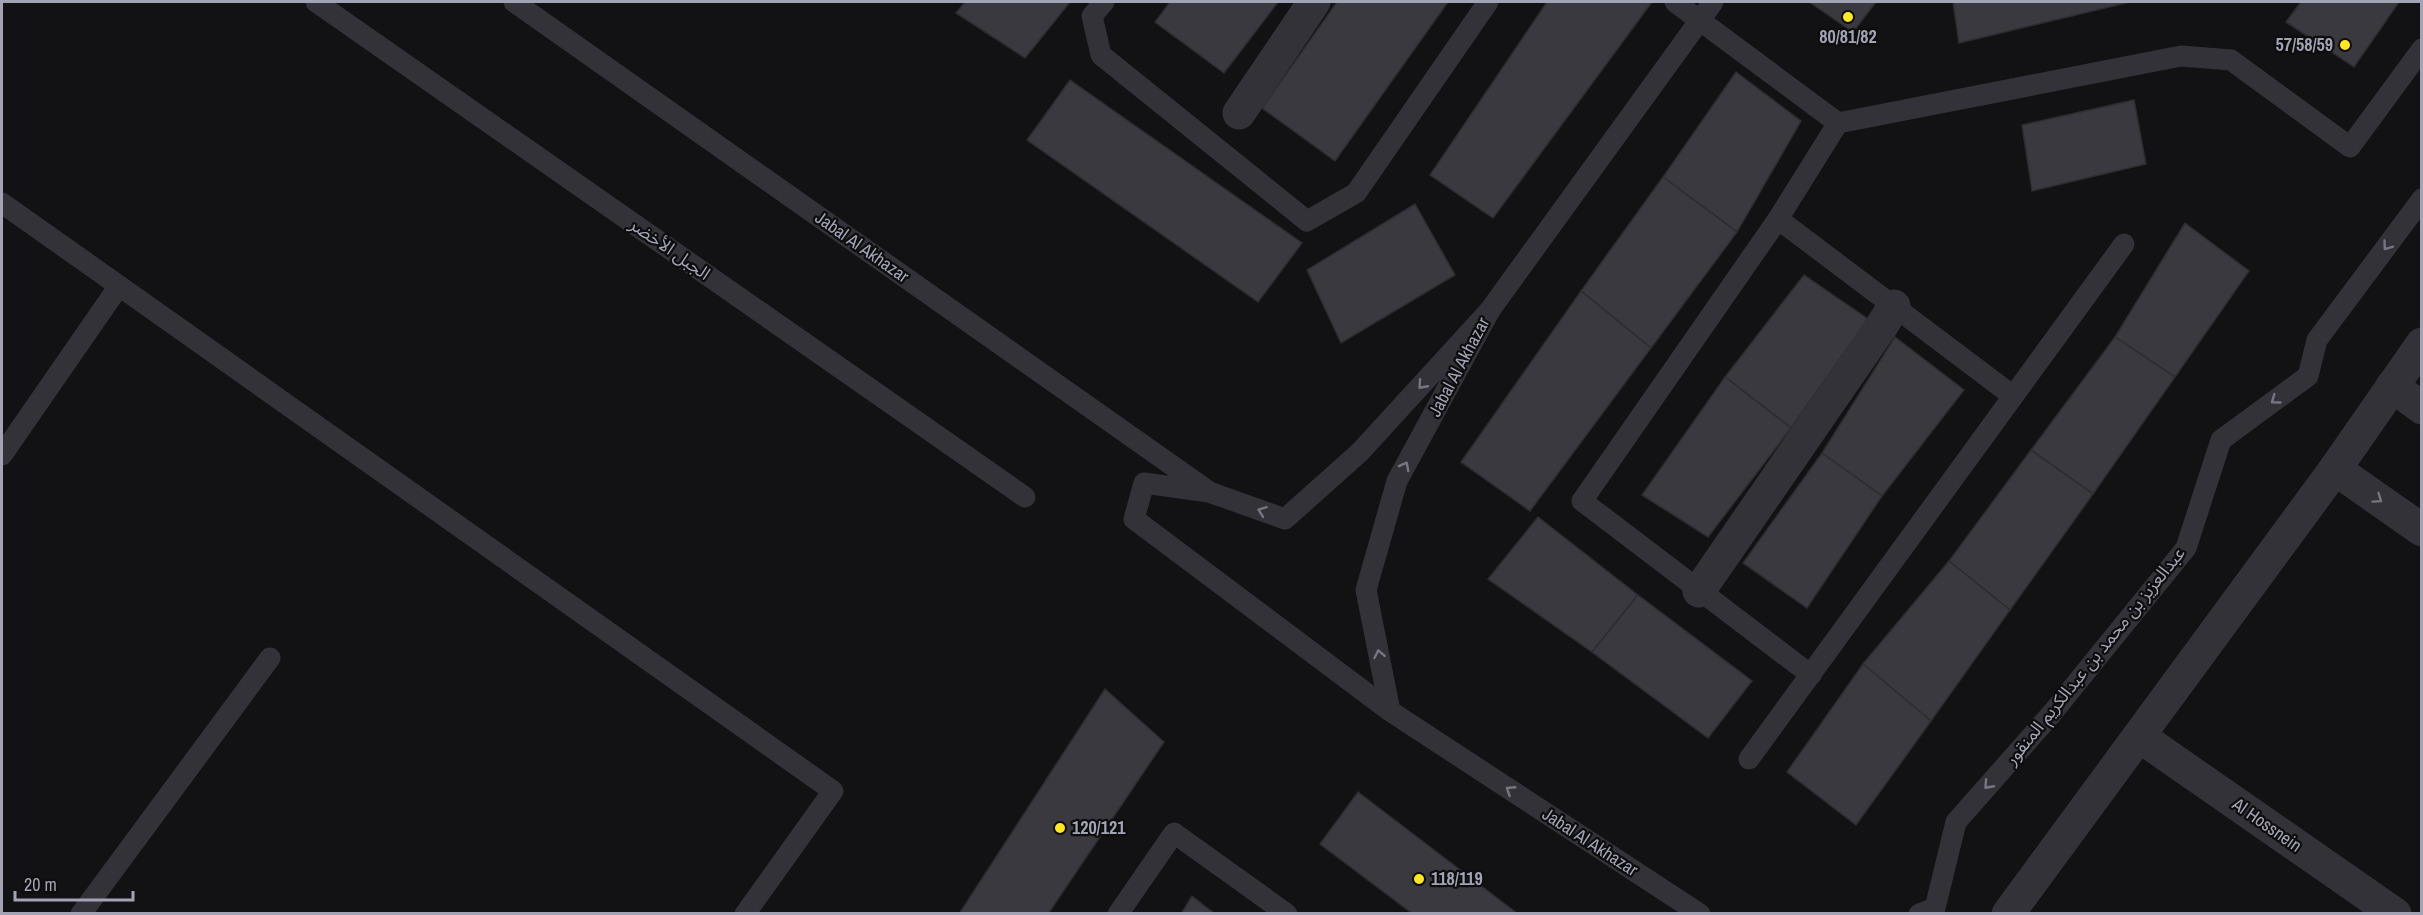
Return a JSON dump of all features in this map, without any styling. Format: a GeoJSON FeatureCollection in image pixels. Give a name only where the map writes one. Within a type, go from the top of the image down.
{"type":"FeatureCollection","features":[{"type":"Feature","properties":{"kind":"street"},"geometry":{"type":"LineString","coordinates":[[1239,112],[1314,2]]}},
{"type":"Feature","properties":{"kind":"street"},"geometry":{"type":"LineString","coordinates":[[1699,591],[1893,306]]}},
{"type":"Feature","properties":{"kind":"street"},"geometry":{"type":"LineString","coordinates":[[2008,914],[2335,469],[2421,344]]}},
{"type":"Feature","properties":{"kind":"street"},"geometry":{"type":"LineString","coordinates":[[2392,386],[2421,408]]}},
{"type":"Feature","properties":{"kind":"street"},"geometry":{"type":"LineString","coordinates":[[2335,469],[2421,530]]}},
{"type":"Feature","properties":{"kind":"street","name":"Al Hossnein"},"geometry":{"type":"LineString","coordinates":[[2139,736],[2395,914]]}},
{"type":"Feature","properties":{"kind":"lane","name":"الجبل الأخضر"},"geometry":{"type":"LineString","coordinates":[[316,2],[1025,497]]}},
{"type":"Feature","properties":{"kind":"lane","name":"Jabal Al Akhazar"},"geometry":{"type":"LineString","coordinates":[[514,2],[1209,492]]}},
{"type":"Feature","properties":{"kind":"lane"},"geometry":{"type":"LineString","coordinates":[[1104,2],[1092,16],[1101,56],[1306,221],[1356,193],[1488,2]]}},
{"type":"Feature","properties":{"kind":"lane"},"geometry":{"type":"LineString","coordinates":[[1675,2],[1838,123]]}},
{"type":"Feature","properties":{"kind":"lane"},"geometry":{"type":"LineString","coordinates":[[1490,310],[1713,2]]}},
{"type":"Feature","properties":{"kind":"lane"},"geometry":{"type":"LineString","coordinates":[[1811,675],[1582,501],[1778,219],[1838,123],[2181,56],[2231,60],[2350,147],[2421,49]]}},
{"type":"Feature","properties":{"kind":"lane","name":"عبدالعزيز بن محمد بن عبدالكريم المنقور"},"geometry":{"type":"LineString","coordinates":[[1919,914],[1935,908],[1956,822],[2053,712],[2186,548],[2221,440],[2308,376],[2318,340],[2421,199]]}},
{"type":"Feature","properties":{"kind":"lane"},"geometry":{"type":"LineString","coordinates":[[2,203],[833,791],[745,914]]}},
{"type":"Feature","properties":{"kind":"lane"},"geometry":{"type":"LineString","coordinates":[[1778,219],[2013,396]]}},
{"type":"Feature","properties":{"kind":"lane"},"geometry":{"type":"LineString","coordinates":[[1749,759],[2124,244]]}},
{"type":"Feature","properties":{"kind":"lane"},"geometry":{"type":"LineString","coordinates":[[2,455],[119,286]]}},
{"type":"Feature","properties":{"kind":"lane","name":"Jabal Al Akhazar"},"geometry":{"type":"LineString","coordinates":[[1490,310],[1360,452],[1286,519],[1209,492],[1144,483],[1134,519],[1390,711],[1700,914]]}},
{"type":"Feature","properties":{"kind":"lane","name":"Jabal Al Akhazar"},"geometry":{"type":"LineString","coordinates":[[1390,711],[1366,590],[1397,481],[1490,310]]}},
{"type":"Feature","properties":{"kind":"lane"},"geometry":{"type":"LineString","coordinates":[[81,914],[270,658]]}},
{"type":"Feature","properties":{"kind":"lane"},"geometry":{"type":"LineString","coordinates":[[1118,914],[1174,833],[1287,914]]}},
{"type":"Feature","properties":{"kind":"building"},"geometry":{"type":"Polygon","coordinates":[[[965,2],[1070,2],[1025,58],[956,13],[965,2]]]}},
{"type":"Feature","properties":{"kind":"building"},"geometry":{"type":"Polygon","coordinates":[[[1170,2],[1278,2],[1224,73],[1155,22],[1170,2]]]}},
{"type":"Feature","properties":{"kind":"building"},"geometry":{"type":"Polygon","coordinates":[[[1337,2],[1448,2],[1335,161],[1262,108],[1337,2]]]}},
{"type":"Feature","properties":{"kind":"building"},"geometry":{"type":"Polygon","coordinates":[[[1547,2],[1652,2],[1493,218],[1430,175],[1547,2]]]}},
{"type":"Feature","properties":{"kind":"building","name":"80/81/82"},"geometry":{"type":"Polygon","coordinates":[[[1809,2],[1876,2],[1853,32],[1809,2]]]}},
{"type":"Feature","properties":{"kind":"building"},"geometry":{"type":"Polygon","coordinates":[[[1953,2],[2130,2],[1959,43],[1953,2]]]}},
{"type":"Feature","properties":{"kind":"building","name":"57/58/59"},"geometry":{"type":"Polygon","coordinates":[[[2301,2],[2399,2],[2354,67],[2286,22],[2301,2]]]}},
{"type":"Feature","properties":{"kind":"building"},"geometry":{"type":"Polygon","coordinates":[[[1736,72],[1801,121],[1737,232],[1663,177],[1736,72]]]}},
{"type":"Feature","properties":{"kind":"building"},"geometry":{"type":"Polygon","coordinates":[[[1070,80],[1302,243],[1258,302],[1027,140],[1070,80]]]}},
{"type":"Feature","properties":{"kind":"building"},"geometry":{"type":"Polygon","coordinates":[[[2134,100],[2146,164],[2032,191],[2022,125],[2134,100]]]}},
{"type":"Feature","properties":{"kind":"building"},"geometry":{"type":"Polygon","coordinates":[[[1663,177],[1737,232],[1651,348],[1581,291],[1663,177]]]}},
{"type":"Feature","properties":{"kind":"building"},"geometry":{"type":"Polygon","coordinates":[[[1415,204],[1455,275],[1341,343],[1307,270],[1415,204]]]}},
{"type":"Feature","properties":{"kind":"building"},"geometry":{"type":"Polygon","coordinates":[[[2185,223],[2249,271],[2175,377],[2115,337],[2185,223]]]}},
{"type":"Feature","properties":{"kind":"building"},"geometry":{"type":"Polygon","coordinates":[[[1804,275],[1868,319],[1791,428],[1725,377],[1804,275]]]}},
{"type":"Feature","properties":{"kind":"building"},"geometry":{"type":"Polygon","coordinates":[[[1581,291],[1651,348],[1530,511],[1461,462],[1581,291]]]}},
{"type":"Feature","properties":{"kind":"building"},"geometry":{"type":"Polygon","coordinates":[[[1895,337],[1964,390],[1882,496],[1822,453],[1895,337]]]}},
{"type":"Feature","properties":{"kind":"building"},"geometry":{"type":"Polygon","coordinates":[[[2115,337],[2175,377],[2093,494],[2031,450],[2115,337]]]}},
{"type":"Feature","properties":{"kind":"building"},"geometry":{"type":"Polygon","coordinates":[[[1725,377],[1791,428],[1708,537],[1642,495],[1725,377]]]}},
{"type":"Feature","properties":{"kind":"building"},"geometry":{"type":"Polygon","coordinates":[[[2031,450],[2093,494],[2010,610],[1949,561],[2031,450]]]}},
{"type":"Feature","properties":{"kind":"building"},"geometry":{"type":"Polygon","coordinates":[[[1822,453],[1882,496],[1807,608],[1743,563],[1822,453]]]}},
{"type":"Feature","properties":{"kind":"building"},"geometry":{"type":"Polygon","coordinates":[[[1538,517],[1638,595],[1592,652],[1488,579],[1538,517]]]}},
{"type":"Feature","properties":{"kind":"building"},"geometry":{"type":"Polygon","coordinates":[[[1949,561],[2010,610],[1931,721],[1863,664],[1949,561]]]}},
{"type":"Feature","properties":{"kind":"building"},"geometry":{"type":"Polygon","coordinates":[[[1638,595],[1752,681],[1708,738],[1592,652],[1638,595]]]}},
{"type":"Feature","properties":{"kind":"building"},"geometry":{"type":"Polygon","coordinates":[[[1863,664],[1931,721],[1856,825],[1787,772],[1863,664]]]}},
{"type":"Feature","properties":{"kind":"building","name":"120/121"},"geometry":{"type":"Polygon","coordinates":[[[1105,689],[1164,742],[1048,914],[959,914],[1105,689]]]}},
{"type":"Feature","properties":{"kind":"building","name":"118/119"},"geometry":{"type":"Polygon","coordinates":[[[1358,792],[1518,914],[1413,914],[1320,844],[1358,792]]]}},
{"type":"Feature","properties":{"kind":"building"},"geometry":{"type":"Polygon","coordinates":[[[1192,896],[1215,914],[1181,914],[1192,896]]]}},
{"type":"Feature","properties":{"kind":"place","name":"80/81/82"},"geometry":{"type":"Point","coordinates":[1848,17]}},
{"type":"Feature","properties":{"kind":"place","name":"57/58/59"},"geometry":{"type":"Point","coordinates":[2345,45]}},
{"type":"Feature","properties":{"kind":"place","name":"120/121"},"geometry":{"type":"Point","coordinates":[1060,828]}},
{"type":"Feature","properties":{"kind":"place","name":"118/119"},"geometry":{"type":"Point","coordinates":[1419,879]}}]}
